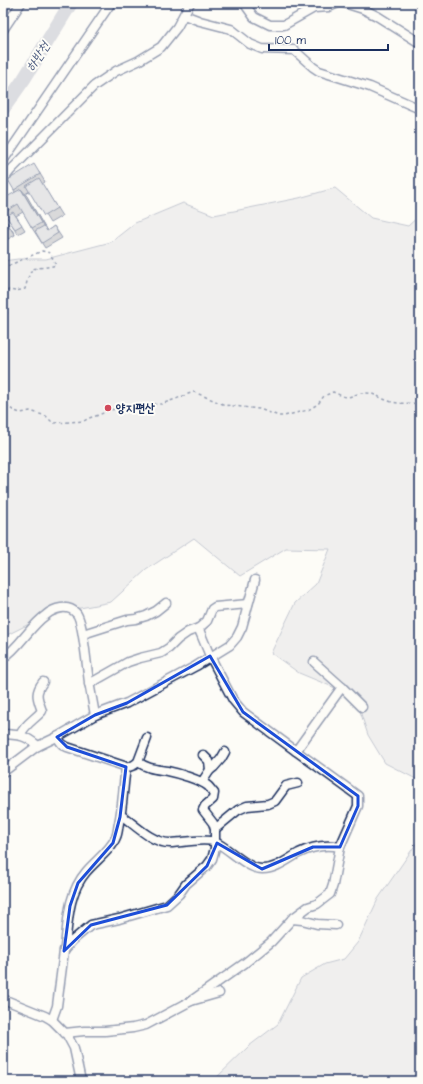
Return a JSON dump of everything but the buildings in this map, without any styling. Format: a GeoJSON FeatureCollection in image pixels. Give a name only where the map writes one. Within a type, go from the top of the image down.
{"type":"FeatureCollection","features":[{"type":"Feature","properties":{"kind":"street"},"geometry":{"type":"LineString","coordinates":[[3,30],[21,3]]}},
{"type":"Feature","properties":{"kind":"street"},"geometry":{"type":"LineString","coordinates":[[3,161],[111,3]]}},
{"type":"Feature","properties":{"kind":"street"},"geometry":{"type":"LineString","coordinates":[[3,180],[10,171],[94,86],[116,71],[138,61],[162,47],[177,27],[190,3]]}},
{"type":"Feature","properties":{"kind":"street"},"geometry":{"type":"LineString","coordinates":[[244,3],[254,17],[270,25],[284,25],[314,8],[329,7],[338,3]]}},
{"type":"Feature","properties":{"kind":"street"},"geometry":{"type":"LineString","coordinates":[[344,3],[363,9],[420,43]]}},
{"type":"Feature","properties":{"kind":"street"},"geometry":{"type":"LineString","coordinates":[[184,15],[231,29],[250,44],[262,49],[294,50],[319,71],[370,87],[420,109]]}},
{"type":"Feature","properties":{"kind":"street"},"geometry":{"type":"LineString","coordinates":[[3,772],[38,746],[95,715],[126,703],[196,666],[230,645],[237,637],[242,627],[255,580]]}},
{"type":"Feature","properties":{"kind":"street"},"geometry":{"type":"LineString","coordinates":[[83,634],[127,620],[146,616],[156,611],[166,603]]}},
{"type":"Feature","properties":{"kind":"street"},"geometry":{"type":"LineString","coordinates":[[89,684],[128,662],[161,653],[188,632],[199,628],[207,621],[212,609],[215,607],[248,604]]}},
{"type":"Feature","properties":{"kind":"street"},"geometry":{"type":"LineString","coordinates":[[3,658],[10,654],[34,625],[45,615],[55,609],[66,608],[76,612],[79,617],[83,634],[89,684],[95,715]]}},
{"type":"Feature","properties":{"kind":"street"},"geometry":{"type":"LineString","coordinates":[[65,1033],[105,1031],[146,1025],[191,1001],[245,963],[271,942],[292,919],[308,907],[317,904],[330,894],[333,885],[340,846],[358,806],[358,796],[243,712],[233,700],[210,656],[199,628]]}},
{"type":"Feature","properties":{"kind":"street"},"geometry":{"type":"LineString","coordinates":[[314,662],[362,707]]}},
{"type":"Feature","properties":{"kind":"street"},"geometry":{"type":"LineString","coordinates":[[20,735],[26,725],[42,712],[37,700],[37,692],[43,682]]}},
{"type":"Feature","properties":{"kind":"street"},"geometry":{"type":"LineString","coordinates":[[296,751],[342,687]]}},
{"type":"Feature","properties":{"kind":"street"},"geometry":{"type":"LineString","coordinates":[[3,734],[20,735],[29,739],[38,746]]}},
{"type":"Feature","properties":{"kind":"street"},"geometry":{"type":"LineString","coordinates":[[57,737],[62,744],[67,747],[124,766],[126,768]]}},
{"type":"Feature","properties":{"kind":"street"},"geometry":{"type":"LineString","coordinates":[[126,768],[138,762],[147,738]]}},
{"type":"Feature","properties":{"kind":"street"},"geometry":{"type":"LineString","coordinates":[[202,782],[225,752]]}},
{"type":"Feature","properties":{"kind":"street"},"geometry":{"type":"LineString","coordinates":[[203,755],[209,761],[210,770]]}},
{"type":"Feature","properties":{"kind":"street"},"geometry":{"type":"LineString","coordinates":[[64,951],[73,940],[91,925],[119,919],[167,905],[186,884],[207,866],[212,858],[215,848],[215,829],[213,823],[203,810],[205,806],[213,800],[214,793],[202,782],[145,767],[138,762]]}},
{"type":"Feature","properties":{"kind":"street"},"geometry":{"type":"LineString","coordinates":[[52,1020],[57,1006],[70,906],[78,882],[113,843],[117,836],[121,815],[126,768]]}},
{"type":"Feature","properties":{"kind":"street"},"geometry":{"type":"LineString","coordinates":[[215,829],[238,810],[247,806],[275,802],[286,786],[298,783]]}},
{"type":"Feature","properties":{"kind":"street"},"geometry":{"type":"LineString","coordinates":[[121,815],[147,835],[160,842],[215,842],[247,863],[262,870],[275,866],[313,847],[334,845],[340,846]]}},
{"type":"Feature","properties":{"kind":"street"},"geometry":{"type":"LineString","coordinates":[[292,919],[317,924],[336,925]]}},
{"type":"Feature","properties":{"kind":"street"},"geometry":{"type":"LineString","coordinates":[[191,1001],[219,993]]}},
{"type":"Feature","properties":{"kind":"street"},"geometry":{"type":"LineString","coordinates":[[3,999],[52,1020],[67,1035],[74,1048],[81,1081]]}},
{"type":"Feature","properties":{"kind":"path"},"geometry":{"type":"LineString","coordinates":[[3,268],[42,251],[50,253],[56,265],[50,268],[32,270],[25,289],[16,291],[8,290],[4,304],[7,313],[3,322]]}},
{"type":"Feature","properties":{"kind":"path"},"geometry":{"type":"LineString","coordinates":[[3,400],[5,404],[14,411],[21,413],[30,411],[46,416],[54,423],[84,421],[109,410],[161,404],[194,392],[225,405],[259,409],[279,416],[308,410],[318,404],[324,396],[333,392],[348,397],[366,393],[379,396],[388,401],[407,404],[420,404]]}},
{"type":"Feature","properties":{"kind":"highlighted area"},"geometry":{"type":"Polygon","coordinates":[[[210,656],[243,712],[358,796],[358,806],[340,847],[313,847],[262,869],[217,843],[207,866],[167,905],[91,925],[64,951],[70,906],[78,883],[113,843],[120,817],[126,767],[67,747],[57,737],[95,715],[127,703],[210,656]]]}},
{"type":"Feature","properties":{"kind":"shaded area"},"geometry":{"type":"Polygon","coordinates":[[[335,188],[371,218],[408,226],[420,215],[420,781],[385,763],[368,735],[359,708],[340,690],[299,673],[271,653],[295,603],[316,584],[330,549],[286,548],[240,576],[194,538],[146,570],[111,602],[75,609],[31,623],[3,637],[3,261],[18,259],[46,259],[111,242],[135,223],[183,203],[214,215],[299,198],[335,188]]]}},
{"type":"Feature","properties":{"kind":"shaded area"},"geometry":{"type":"Polygon","coordinates":[[[420,838],[420,1081],[213,1081],[249,1046],[278,1024],[301,978],[325,964],[344,959],[358,942],[378,899],[420,838]]]}},
{"type":"Feature","properties":{"kind":"waterway","name":"하반천"},"geometry":{"type":"LineString","coordinates":[[3,109],[24,79],[71,3]]}},
{"type":"Feature","properties":{"kind":"place","name":"양지편산"},"geometry":{"type":"Point","coordinates":[108,408]}}]}
